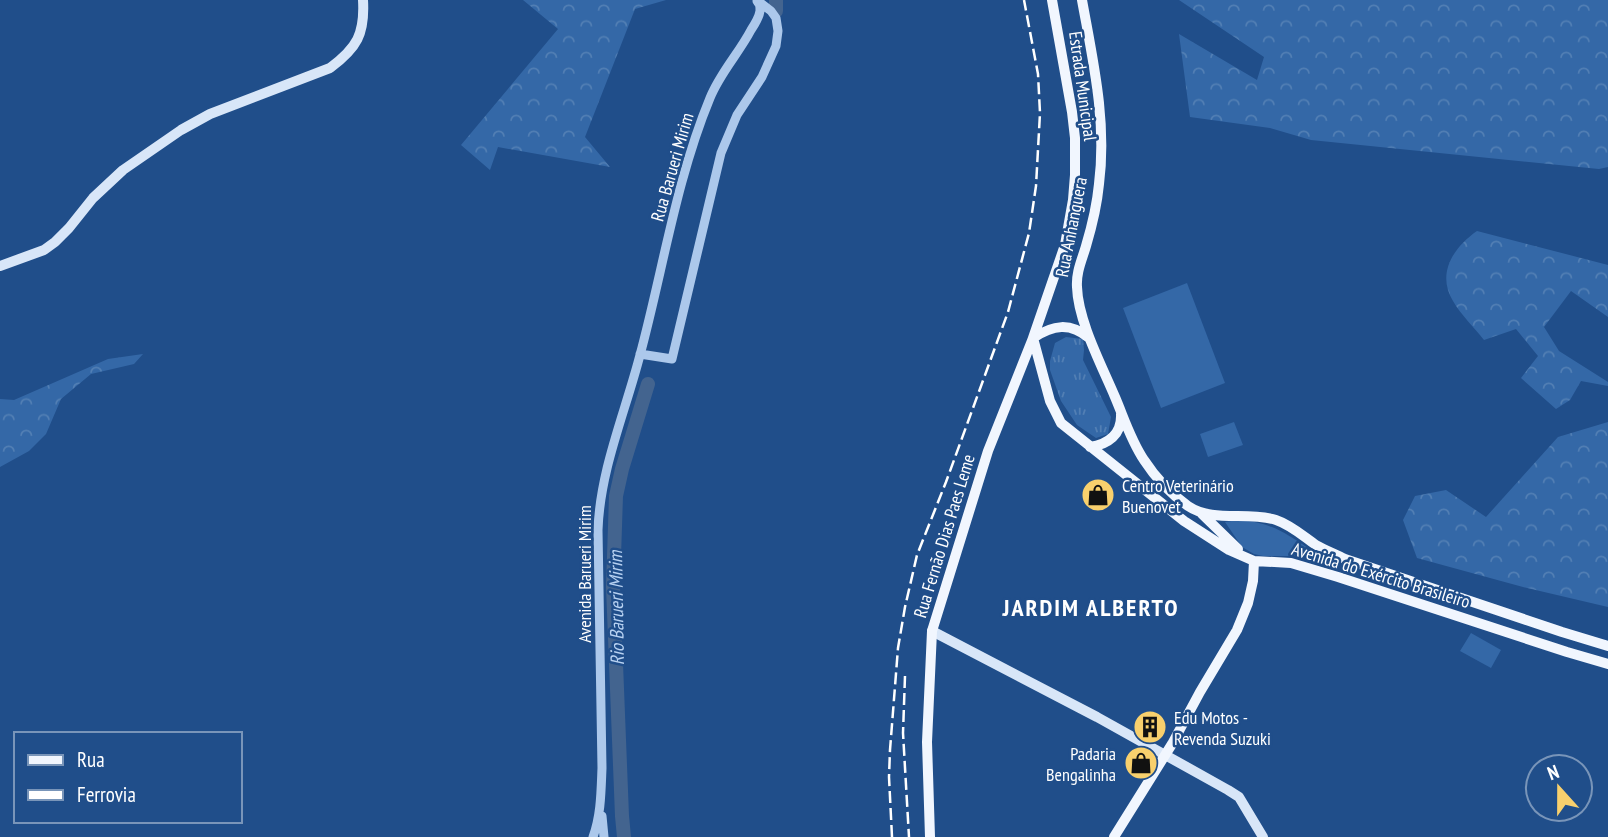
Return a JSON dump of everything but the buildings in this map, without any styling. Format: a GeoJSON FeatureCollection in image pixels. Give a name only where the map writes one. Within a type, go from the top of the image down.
{"type":"FeatureCollection","features":[{"type":"Feature","properties":{"kind":"main road"},"geometry":{"type":"LineString","coordinates":[[0,267],[44,250],[55,242],[93,198],[123,170],[181,130],[210,114],[330,68],[345,57],[362,32],[363,0]]}},
{"type":"Feature","properties":{"kind":"main road","name":"Estrada Municipal"},"geometry":{"type":"LineString","coordinates":[[1033,338],[1065,245],[1075,175],[1072,112],[1052,0]]}},
{"type":"Feature","properties":{"kind":"main road","name":"Rua Anhanguera"},"geometry":{"type":"LineString","coordinates":[[1082,0],[1098,85],[1101,122],[1100,182],[1077,278],[1077,294],[1090,338],[1121,411]]}},
{"type":"Feature","properties":{"kind":"main road"},"geometry":{"type":"LineString","coordinates":[[1090,338],[1080,331],[1064,327],[1045,331],[1033,338],[1046,388],[1057,416],[1061,423],[1090,447],[1112,439],[1122,422],[1121,411]]}},
{"type":"Feature","properties":{"kind":"main road","name":"Rua Fernão Dias Paes Leme"},"geometry":{"type":"LineString","coordinates":[[930,837],[927,742],[932,631],[988,451],[1033,338]]}},
{"type":"Feature","properties":{"kind":"main road"},"geometry":{"type":"LineString","coordinates":[[1114,837],[1237,630],[1248,603],[1254,561],[1200,513],[1178,498],[1149,468],[1136,447],[1121,411]]}},
{"type":"Feature","properties":{"kind":"main road","name":"Avenida do Exército Brasileiro"},"geometry":{"type":"LineString","coordinates":[[1090,447],[1184,521],[1229,550],[1254,561],[1284,562],[1326,573],[1608,664]]}},
{"type":"Feature","properties":{"kind":"main road","name":"Avenida do Exército Brasileiro"},"geometry":{"type":"LineString","coordinates":[[1200,513],[1274,519],[1352,562],[1608,646]]}},
{"type":"Feature","properties":{"kind":"main road"},"geometry":{"type":"LineString","coordinates":[[932,631],[1239,797],[1263,837]]}},
{"type":"Feature","properties":{"kind":"street","name":"Rua Barueri Mirim"},"geometry":{"type":"LineString","coordinates":[[640,354],[676,205],[702,118],[722,75],[743,46],[759,17],[760,6],[756,0]]}},
{"type":"Feature","properties":{"kind":"street"},"geometry":{"type":"LineString","coordinates":[[640,354],[672,359],[721,153],[737,115],[762,77],[776,46],[776,18],[766,6],[756,0]]}},
{"type":"Feature","properties":{"kind":"street","name":"Avenida Barueri Mirim"},"geometry":{"type":"LineString","coordinates":[[604,837],[601,800],[599,513],[603,485],[640,354]]}},
{"type":"Feature","properties":{"kind":"street","name":"Avenida Barueri Mirim"},"geometry":{"type":"LineString","coordinates":[[593,837],[601,800]]}},
{"type":"Feature","properties":{"kind":"green space"},"geometry":{"type":"Polygon","coordinates":[[[523,0],[666,0],[635,9],[585,137],[610,167],[498,147],[490,170],[461,145],[558,29],[523,0]]]}},
{"type":"Feature","properties":{"kind":"green space"},"geometry":{"type":"Polygon","coordinates":[[[1179,0],[1608,0],[1608,167],[1599,169],[1311,140],[1270,128],[1190,117],[1179,34],[1257,80],[1264,57],[1179,0]]]}},
{"type":"Feature","properties":{"kind":"green space"},"geometry":{"type":"Polygon","coordinates":[[[1477,231],[1608,265],[1608,317],[1571,291],[1544,327],[1559,351],[1608,382],[1608,386],[1581,381],[1570,400],[1556,409],[1521,378],[1538,356],[1516,329],[1484,340],[1456,306],[1446,280],[1455,253],[1477,231]]]}},
{"type":"Feature","properties":{"kind":"green space"},"geometry":{"type":"Polygon","coordinates":[[[1187,283],[1225,383],[1161,408],[1123,308],[1187,283]]]}},
{"type":"Feature","properties":{"kind":"green space"},"geometry":{"type":"Polygon","coordinates":[[[1066,337],[1083,339],[1083,360],[1111,417],[1108,434],[1096,438],[1077,425],[1061,401],[1050,370],[1050,361],[1055,343],[1066,337]]]}},
{"type":"Feature","properties":{"kind":"green space"},"geometry":{"type":"Polygon","coordinates":[[[143,354],[134,364],[91,374],[61,399],[46,434],[29,451],[0,467],[0,399],[14,400],[108,359],[143,354]]]}},
{"type":"Feature","properties":{"kind":"green space"},"geometry":{"type":"Polygon","coordinates":[[[1234,422],[1243,445],[1208,457],[1200,434],[1234,422]]]}},
{"type":"Feature","properties":{"kind":"green space"},"geometry":{"type":"Polygon","coordinates":[[[1608,422],[1608,607],[1417,558],[1403,520],[1415,496],[1446,490],[1486,517],[1558,437],[1608,422]]]}},
{"type":"Feature","properties":{"kind":"green space"},"geometry":{"type":"Polygon","coordinates":[[[1238,520],[1277,529],[1335,565],[1330,568],[1299,556],[1254,554],[1242,547],[1225,522],[1238,520]]]}},
{"type":"Feature","properties":{"kind":"green space"},"geometry":{"type":"Polygon","coordinates":[[[1471,633],[1501,650],[1491,668],[1460,651],[1471,633]]]}},
{"type":"Feature","properties":{"kind":"waterway","name":"Rio Barueri Mirim"},"geometry":{"type":"LineString","coordinates":[[776,0],[776,11]]}},
{"type":"Feature","properties":{"kind":"waterway","name":"Rio Barueri Mirim"},"geometry":{"type":"LineString","coordinates":[[624,837],[613,587],[616,496],[648,384]]}},
{"type":"Feature","properties":{"kind":"railway"},"geometry":{"type":"LineString","coordinates":[[892,837],[890,750],[898,648],[905,607],[917,555],[1008,312],[1029,233],[1036,186],[1040,113],[1038,74],[1024,0]]}},
{"type":"Feature","properties":{"kind":"railway"},"geometry":{"type":"LineString","coordinates":[[905,676],[903,733],[909,837]]}},
{"type":"Feature","properties":{"kind":"place","name":"Centro Veterinário Buenovet"},"geometry":{"type":"Point","coordinates":[1098,495]}},
{"type":"Feature","properties":{"kind":"place","name":"Edu Motos - Revenda Suzuki"},"geometry":{"type":"Point","coordinates":[1150,727]}},
{"type":"Feature","properties":{"kind":"place","name":"Padaria Bengalinha"},"geometry":{"type":"Point","coordinates":[1141,763]}},
{"type":"Feature","properties":{"kind":"district","name":"JARDIM ALBERTO"},"geometry":{"type":"Point","coordinates":[1091,607]}}]}
